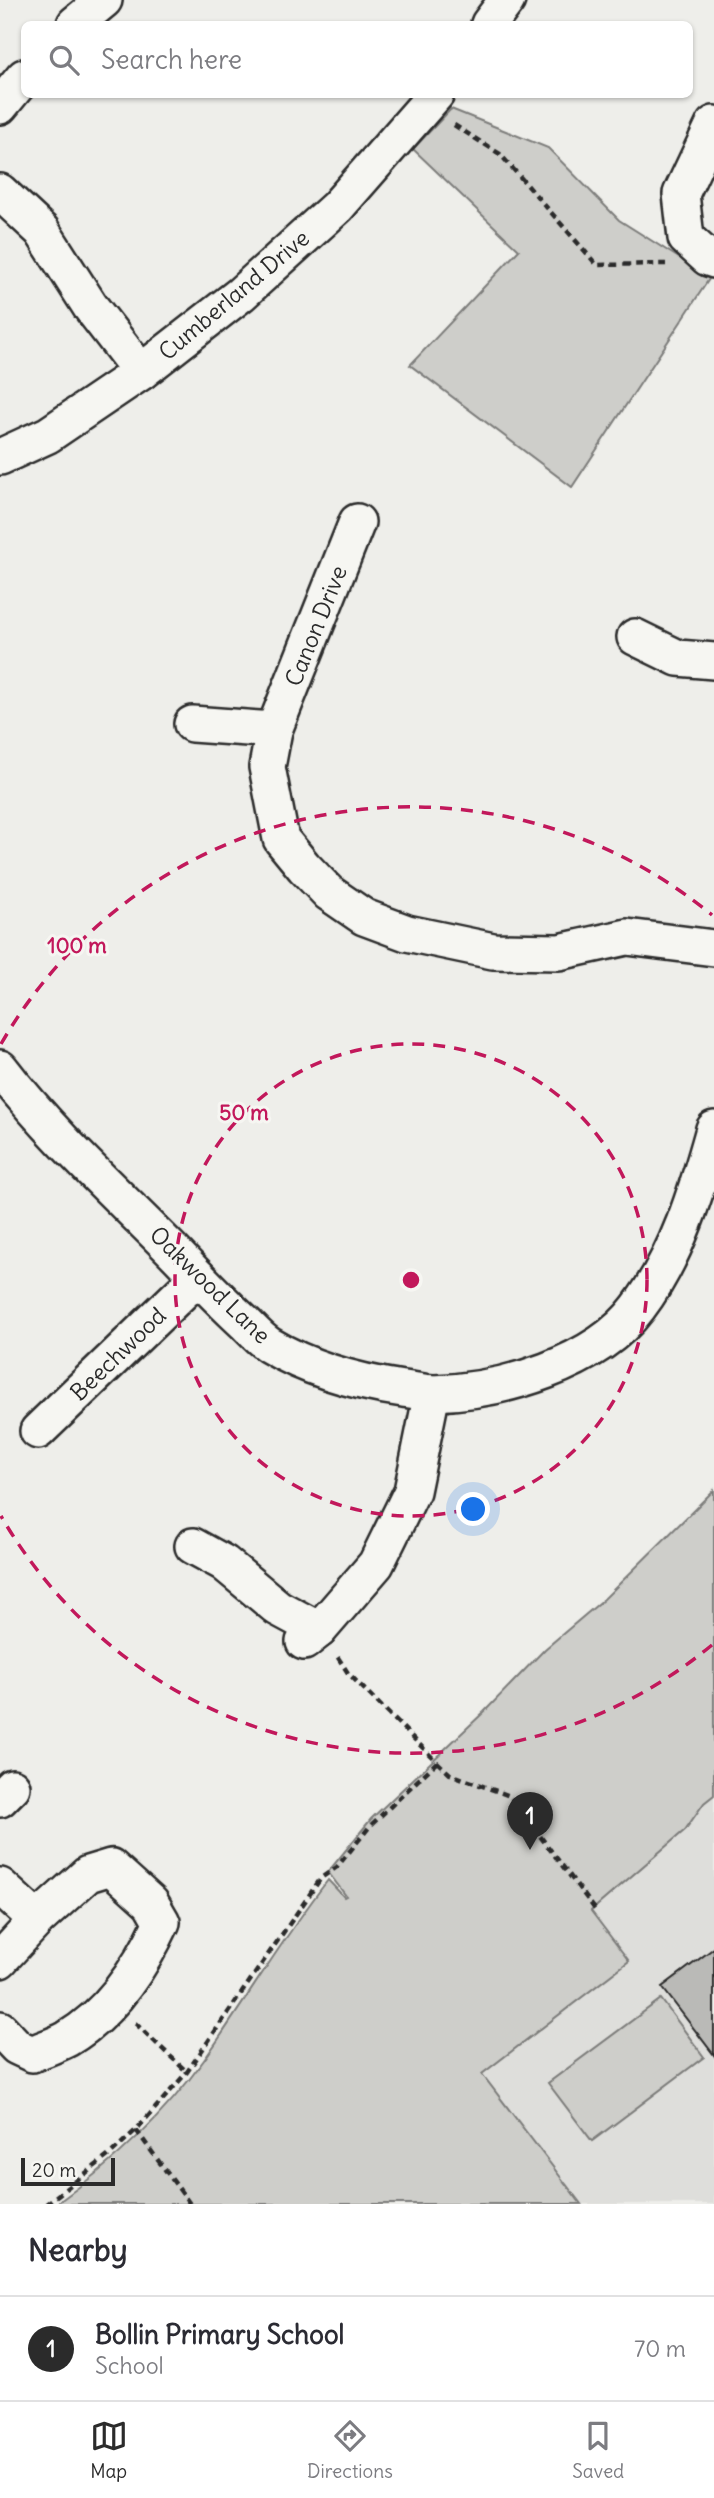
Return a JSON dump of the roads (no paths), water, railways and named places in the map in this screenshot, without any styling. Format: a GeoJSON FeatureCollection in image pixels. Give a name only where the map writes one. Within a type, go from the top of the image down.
{"type":"FeatureCollection","features":[{"type":"Feature","properties":{"kind":"street"},"geometry":{"type":"LineString","coordinates":[[79,21],[104,0]]}},
{"type":"Feature","properties":{"kind":"street"},"geometry":{"type":"LineString","coordinates":[[491,21],[507,0]]}},
{"type":"Feature","properties":{"kind":"street"},"geometry":{"type":"LineString","coordinates":[[0,106],[21,81]]}},
{"type":"Feature","properties":{"kind":"street","name":"Cumberland Drive"},"geometry":{"type":"LineString","coordinates":[[0,457],[48,435],[141,372],[241,294],[337,207],[431,101]]}},
{"type":"Feature","properties":{"kind":"street"},"geometry":{"type":"LineString","coordinates":[[709,257],[686,239],[681,194],[714,124]]}},
{"type":"Feature","properties":{"kind":"street"},"geometry":{"type":"LineString","coordinates":[[0,192],[42,231],[90,306],[141,372]]}},
{"type":"Feature","properties":{"kind":"street","name":"Canon Drive"},"geometry":{"type":"LineString","coordinates":[[357,523],[274,730],[267,767],[281,839],[304,867],[329,892],[364,917],[407,933],[492,951],[559,952],[627,937],[714,948]]}},
{"type":"Feature","properties":{"kind":"street"},"geometry":{"type":"LineString","coordinates":[[635,637],[678,658],[714,660]]}},
{"type":"Feature","properties":{"kind":"street"},"geometry":{"type":"LineString","coordinates":[[192,724],[274,730]]}},
{"type":"Feature","properties":{"kind":"street","name":"Oakwood Lane"},"geometry":{"type":"LineString","coordinates":[[0,1068],[19,1093],[267,1344],[318,1369],[375,1385],[432,1393],[471,1389],[554,1369],[600,1345],[637,1310],[663,1270],[707,1183],[714,1129]]}},
{"type":"Feature","properties":{"kind":"street","name":"Beechwood"},"geometry":{"type":"LineString","coordinates":[[38,1431],[198,1277]]}},
{"type":"Feature","properties":{"kind":"street"},"geometry":{"type":"LineString","coordinates":[[193,1546],[224,1563],[311,1636],[376,1564],[412,1491],[432,1393]]}},
{"type":"Feature","properties":{"kind":"street"},"geometry":{"type":"LineString","coordinates":[[0,1960],[37,1920],[88,1874],[111,1867],[151,1903],[162,1922],[145,1958],[111,2001],[68,2038],[32,2054],[17,2047],[0,2029]]}},
{"type":"Feature","properties":{"kind":"street"},"geometry":{"type":"LineString","coordinates":[[0,1886],[37,1920]]}},
{"type":"Feature","properties":{"kind":"place","name":"Bollin Primary School"},"geometry":{"type":"Point","coordinates":[530,1850]}}]}
